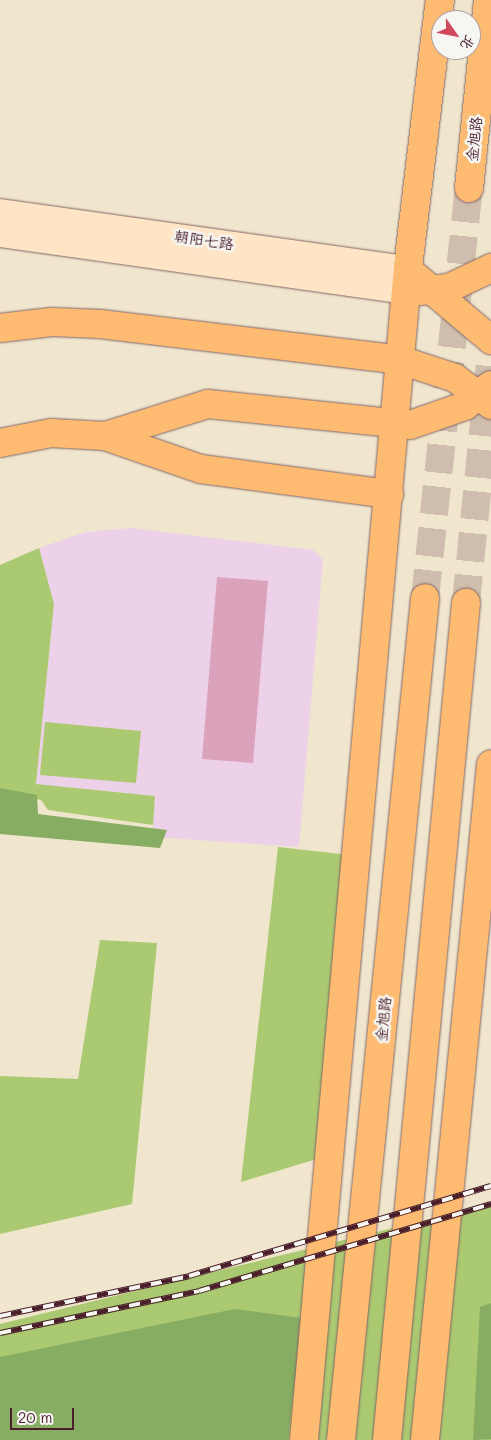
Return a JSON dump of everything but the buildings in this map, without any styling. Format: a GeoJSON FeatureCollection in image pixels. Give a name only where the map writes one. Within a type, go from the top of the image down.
{"type":"FeatureCollection","features":[{"type":"Feature","properties":{"kind":"main road"},"geometry":{"type":"LineString","coordinates":[[304,1440],[407,280],[440,0]]}},
{"type":"Feature","properties":{"kind":"main road","name":"金旭路"},"geometry":{"type":"LineString","coordinates":[[470,188],[488,0]]}},
{"type":"Feature","properties":{"kind":"main road"},"geometry":{"type":"LineString","coordinates":[[434,291],[491,268]]}},
{"type":"Feature","properties":{"kind":"main road"},"geometry":{"type":"LineString","coordinates":[[407,280],[434,291],[491,340]]}},
{"type":"Feature","properties":{"kind":"main road"},"geometry":{"type":"LineString","coordinates":[[0,328],[52,322],[100,324],[400,360],[455,378],[488,395]]}},
{"type":"Feature","properties":{"kind":"main road"},"geometry":{"type":"LineString","coordinates":[[105,436],[208,404],[395,425],[438,419],[488,395]]}},
{"type":"Feature","properties":{"kind":"main road"},"geometry":{"type":"LineString","coordinates":[[0,444],[51,433],[105,436],[201,469],[389,494]]}},
{"type":"Feature","properties":{"kind":"main road","name":"金旭路"},"geometry":{"type":"LineString","coordinates":[[341,1440],[425,598]]}},
{"type":"Feature","properties":{"kind":"main road"},"geometry":{"type":"LineString","coordinates":[[387,1440],[466,603]]}},
{"type":"Feature","properties":{"kind":"main road"},"geometry":{"type":"LineString","coordinates":[[425,1440],[491,764]]}},
{"type":"Feature","properties":{"kind":"street","name":"朝阳七路"},"geometry":{"type":"LineString","coordinates":[[0,213],[407,280]]}},
{"type":"Feature","properties":{"kind":"street","name":"朝阳七路"},"geometry":{"type":"LineString","coordinates":[[0,233],[407,280]]}},
{"type":"Feature","properties":{"kind":"shaded area"},"geometry":{"type":"Polygon","coordinates":[[[131,528],[313,550],[323,559],[299,847],[152,837],[155,796],[36,784],[54,604],[39,548],[86,532],[131,528]]]}},
{"type":"Feature","properties":{"kind":"green space"},"geometry":{"type":"Polygon","coordinates":[[[39,548],[54,604],[36,784],[155,796],[153,825],[48,810],[41,800],[0,791],[0,565],[39,548]]]}},
{"type":"Feature","properties":{"kind":"green space"},"geometry":{"type":"Polygon","coordinates":[[[45,722],[141,731],[136,783],[40,775],[45,722]]]}},
{"type":"Feature","properties":{"kind":"green space"},"geometry":{"type":"Polygon","coordinates":[[[0,788],[37,795],[38,814],[167,830],[160,848],[0,834],[0,788]]]}},
{"type":"Feature","properties":{"kind":"green space"},"geometry":{"type":"Polygon","coordinates":[[[278,847],[350,855],[320,1158],[241,1182],[278,847]]]}},
{"type":"Feature","properties":{"kind":"green space"},"geometry":{"type":"Polygon","coordinates":[[[100,940],[157,943],[132,1204],[0,1234],[0,1076],[78,1079],[100,940]]]}},
{"type":"Feature","properties":{"kind":"green space"},"geometry":{"type":"Polygon","coordinates":[[[491,1204],[491,1440],[0,1440],[0,1324],[491,1204]]]}},
{"type":"Feature","properties":{"kind":"green space"},"geometry":{"type":"Polygon","coordinates":[[[491,1303],[491,1439],[473,1440],[480,1307],[491,1303]]]}},
{"type":"Feature","properties":{"kind":"green space"},"geometry":{"type":"Polygon","coordinates":[[[235,1309],[302,1318],[288,1440],[0,1440],[0,1357],[235,1309]]]}},
{"type":"Feature","properties":{"kind":"tunnel"},"geometry":{"type":"LineString","coordinates":[[425,598],[469,188]]}},
{"type":"Feature","properties":{"kind":"tunnel"},"geometry":{"type":"LineString","coordinates":[[466,603],[491,353]]}},
{"type":"Feature","properties":{"kind":"railway"},"geometry":{"type":"LineString","coordinates":[[0,1316],[189,1276],[491,1186]]}},
{"type":"Feature","properties":{"kind":"railway"},"geometry":{"type":"LineString","coordinates":[[0,1333],[199,1291],[491,1204]]}}]}
